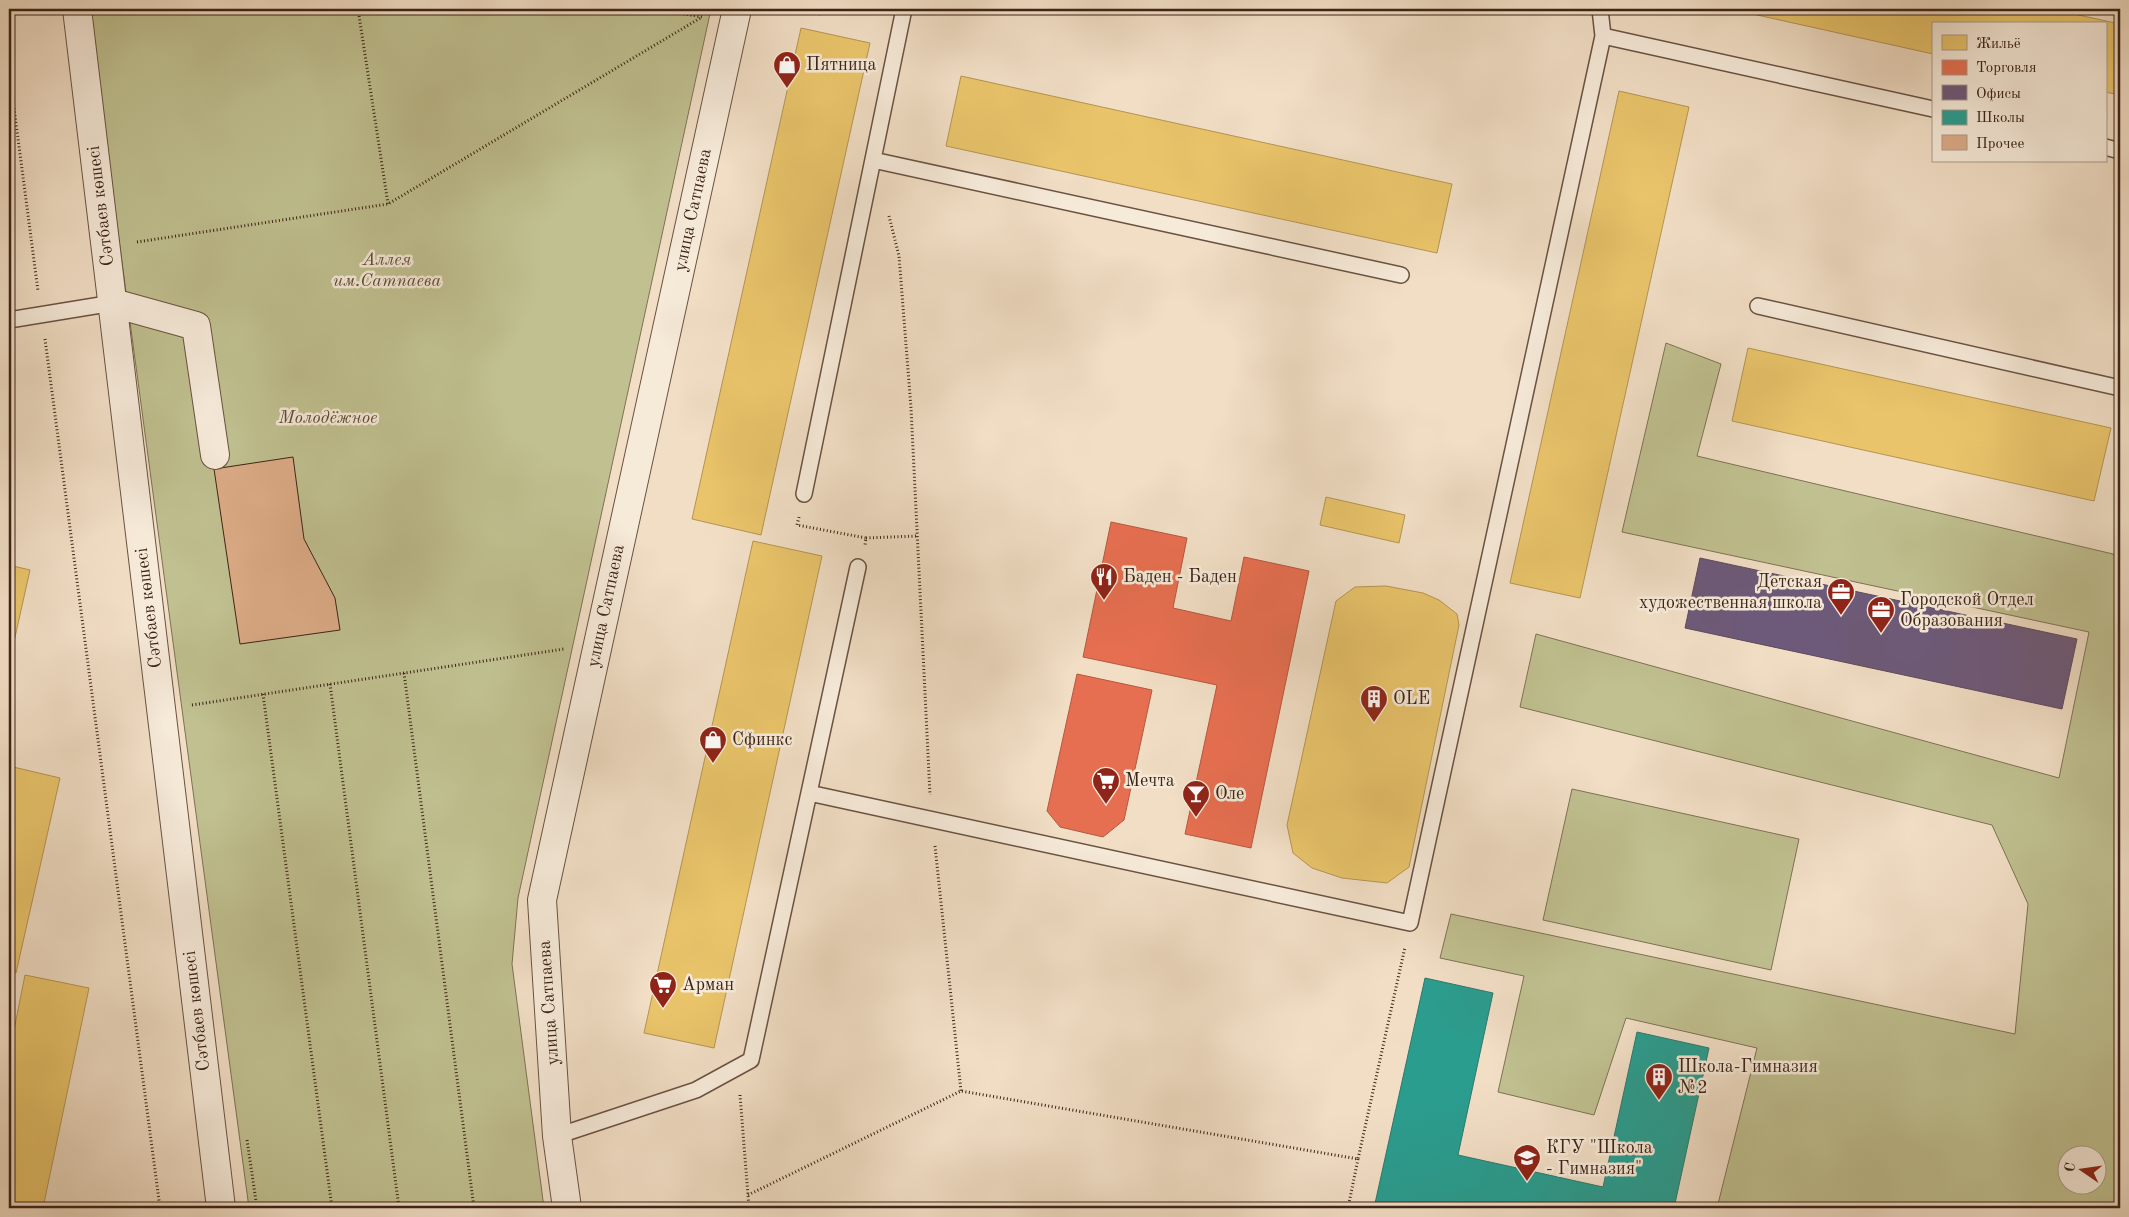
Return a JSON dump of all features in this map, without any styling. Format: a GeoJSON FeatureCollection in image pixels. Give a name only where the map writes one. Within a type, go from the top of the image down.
{"type":"FeatureCollection","features":[{"type":"Feature","properties":{"kind":"street","name":"Сәтбаев көшесі"},"geometry":{"type":"LineString","coordinates":[[77,9],[221,1208]]}},
{"type":"Feature","properties":{"kind":"street","name":"улица Сатпаева"},"geometry":{"type":"LineString","coordinates":[[567,1208],[557,1136],[542,900],[737,9]]}},
{"type":"Feature","properties":{"kind":"street"},"geometry":{"type":"LineString","coordinates":[[113,303],[196,326],[215,455]]}},
{"type":"Feature","properties":{"kind":"lane"},"geometry":{"type":"LineString","coordinates":[[804,494],[904,9]]}},
{"type":"Feature","properties":{"kind":"lane"},"geometry":{"type":"LineString","coordinates":[[809,793],[1410,923],[1603,36],[1600,9]]}},
{"type":"Feature","properties":{"kind":"lane"},"geometry":{"type":"LineString","coordinates":[[1603,36],[1932,109]]}},
{"type":"Feature","properties":{"kind":"lane"},"geometry":{"type":"LineString","coordinates":[[2106,147],[2120,151]]}},
{"type":"Feature","properties":{"kind":"lane"},"geometry":{"type":"LineString","coordinates":[[873,160],[1401,275]]}},
{"type":"Feature","properties":{"kind":"lane"},"geometry":{"type":"LineString","coordinates":[[9,320],[113,303]]}},
{"type":"Feature","properties":{"kind":"lane"},"geometry":{"type":"LineString","coordinates":[[1758,306],[2120,388]]}},
{"type":"Feature","properties":{"kind":"lane"},"geometry":{"type":"LineString","coordinates":[[557,1136],[696,1090],[751,1060],[858,567]]}},
{"type":"Feature","properties":{"kind":"path"},"geometry":{"type":"LineString","coordinates":[[358,9],[388,204]]}},
{"type":"Feature","properties":{"kind":"path"},"geometry":{"type":"LineString","coordinates":[[136,242],[388,204],[702,17],[656,9]]}},
{"type":"Feature","properties":{"kind":"path"},"geometry":{"type":"LineString","coordinates":[[802,9],[817,14],[856,9]]}},
{"type":"Feature","properties":{"kind":"path"},"geometry":{"type":"LineString","coordinates":[[9,70],[160,1208]]}},
{"type":"Feature","properties":{"kind":"path"},"geometry":{"type":"LineString","coordinates":[[886,208],[899,256],[911,408],[916,536],[932,820],[961,1091]]}},
{"type":"Feature","properties":{"kind":"path"},"geometry":{"type":"LineString","coordinates":[[804,494],[797,525],[866,538],[916,536]]}},
{"type":"Feature","properties":{"kind":"path"},"geometry":{"type":"LineString","coordinates":[[858,567],[866,538]]}},
{"type":"Feature","properties":{"kind":"path"},"geometry":{"type":"LineString","coordinates":[[188,706],[565,649]]}},
{"type":"Feature","properties":{"kind":"path"},"geometry":{"type":"LineString","coordinates":[[404,674],[474,1208]]}},
{"type":"Feature","properties":{"kind":"path"},"geometry":{"type":"LineString","coordinates":[[330,684],[399,1208]]}},
{"type":"Feature","properties":{"kind":"path"},"geometry":{"type":"LineString","coordinates":[[263,694],[332,1208]]}},
{"type":"Feature","properties":{"kind":"path"},"geometry":{"type":"LineString","coordinates":[[1348,1208],[1410,923]]}},
{"type":"Feature","properties":{"kind":"path"},"geometry":{"type":"LineString","coordinates":[[738,1067],[748,1208]]}},
{"type":"Feature","properties":{"kind":"path"},"geometry":{"type":"LineString","coordinates":[[748,1195],[961,1091],[1358,1159]]}},
{"type":"Feature","properties":{"kind":"path"},"geometry":{"type":"LineString","coordinates":[[9,1204],[46,1208]]}},
{"type":"Feature","properties":{"kind":"green space","name":"Аллея им.Сатпаева"},"geometry":{"type":"Polygon","coordinates":[[[88,9],[711,9],[518,898],[512,964],[544,1208],[249,1208],[88,9]]]}},
{"type":"Feature","properties":{"kind":"green space"},"geometry":{"type":"Polygon","coordinates":[[[1666,343],[1721,364],[1697,456],[2113,554],[2120,566],[2120,1208],[1717,1208],[1757,1048],[1626,1018],[1594,1115],[1498,1092],[1524,976],[1440,958],[1451,914],[2015,1034],[2028,904],[1992,825],[1520,707],[1536,634],[2059,778],[2089,632],[1622,532],[1666,343]]]}},
{"type":"Feature","properties":{"kind":"green space"},"geometry":{"type":"Polygon","coordinates":[[[1572,789],[1799,839],[1771,970],[1543,920],[1572,789]]]}},
{"type":"Feature","properties":{"kind":"building: Жильё"},"geometry":{"type":"Polygon","coordinates":[[[1730,9],[2051,9],[2120,24],[2120,95],[2106,92],[2106,22],[1932,22],[1932,54],[1730,9]]]}},
{"type":"Feature","properties":{"kind":"building: Жильё"},"geometry":{"type":"Polygon","coordinates":[[[801,28],[870,43],[761,535],[692,519],[801,28]]]}},
{"type":"Feature","properties":{"kind":"building: Жильё"},"geometry":{"type":"Polygon","coordinates":[[[961,76],[1452,184],[1437,253],[946,146],[961,76]]]}},
{"type":"Feature","properties":{"kind":"building: Жильё"},"geometry":{"type":"Polygon","coordinates":[[[1619,91],[1689,107],[1580,598],[1510,583],[1619,91]]]}},
{"type":"Feature","properties":{"kind":"building: Жильё"},"geometry":{"type":"Polygon","coordinates":[[[1748,348],[2111,428],[2094,501],[1732,421],[1748,348]]]}},
{"type":"Feature","properties":{"kind":"building: Жильё"},"geometry":{"type":"Polygon","coordinates":[[[1326,497],[1405,515],[1399,543],[1320,525],[1326,497]]]}},
{"type":"Feature","properties":{"kind":"building: Жильё"},"geometry":{"type":"Polygon","coordinates":[[[753,541],[822,556],[714,1048],[644,1033],[753,541]]]}},
{"type":"Feature","properties":{"kind":"building: Жильё"},"geometry":{"type":"Polygon","coordinates":[[[9,565],[30,570],[9,664],[9,565]]]}},
{"type":"Feature","properties":{"kind":"building: Жильё","name":"OLE"},"geometry":{"type":"Polygon","coordinates":[[[1386,586],[1423,593],[1439,600],[1457,614],[1459,625],[1409,867],[1387,883],[1342,878],[1312,868],[1293,853],[1287,825],[1336,601],[1355,587],[1386,586]]]}},
{"type":"Feature","properties":{"kind":"building: Жильё"},"geometry":{"type":"Polygon","coordinates":[[[9,766],[60,778],[16,973],[9,971],[9,766]]]}},
{"type":"Feature","properties":{"kind":"building: Жильё"},"geometry":{"type":"Polygon","coordinates":[[[25,975],[89,988],[43,1208],[9,1208],[9,1055],[25,975]]]}},
{"type":"Feature","properties":{"kind":"building: Торговля"},"geometry":{"type":"Polygon","coordinates":[[[1111,522],[1187,538],[1173,608],[1231,621],[1244,557],[1309,571],[1251,848],[1185,834],[1217,685],[1083,657],[1111,522]]]}},
{"type":"Feature","properties":{"kind":"building: Торговля"},"geometry":{"type":"Polygon","coordinates":[[[1077,674],[1152,690],[1124,820],[1103,837],[1060,827],[1047,811],[1077,674]]]}},
{"type":"Feature","properties":{"kind":"building: Офисы","name":"Городской Отдел Образования"},"geometry":{"type":"Polygon","coordinates":[[[1700,558],[2077,639],[2062,709],[1685,628],[1700,558]]]}},
{"type":"Feature","properties":{"kind":"building: Школы","name":"Школа-Гимназия №2"},"geometry":{"type":"Polygon","coordinates":[[[1425,978],[1493,993],[1458,1155],[1603,1187],[1637,1032],[1709,1048],[1674,1208],[1374,1208],[1425,978]]]}},
{"type":"Feature","properties":{"kind":"building: Прочее"},"geometry":{"type":"Polygon","coordinates":[[[293,457],[304,539],[335,598],[340,630],[240,644],[214,469],[293,457]]]}},
{"type":"Feature","properties":{"kind":"place","name":"Пятница"},"geometry":{"type":"Point","coordinates":[787,89]}},
{"type":"Feature","properties":{"kind":"place","name":"Баден - Баден"},"geometry":{"type":"Point","coordinates":[1104,601]}},
{"type":"Feature","properties":{"kind":"place","name":"Детская художественная школа"},"geometry":{"type":"Point","coordinates":[1841,616]}},
{"type":"Feature","properties":{"kind":"place","name":"Городской Отдел Образования"},"geometry":{"type":"Point","coordinates":[1881,634]}},
{"type":"Feature","properties":{"kind":"place","name":"OLE"},"geometry":{"type":"Point","coordinates":[1374,723]}},
{"type":"Feature","properties":{"kind":"place","name":"Сфинкс"},"geometry":{"type":"Point","coordinates":[713,764]}},
{"type":"Feature","properties":{"kind":"place","name":"Мечта"},"geometry":{"type":"Point","coordinates":[1106,805]}},
{"type":"Feature","properties":{"kind":"place","name":"Оле"},"geometry":{"type":"Point","coordinates":[1196,818]}},
{"type":"Feature","properties":{"kind":"place","name":"Арман"},"geometry":{"type":"Point","coordinates":[663,1009]}},
{"type":"Feature","properties":{"kind":"place","name":"Школа-Гимназия №2"},"geometry":{"type":"Point","coordinates":[1659,1101]}},
{"type":"Feature","properties":{"kind":"place","name":"КГУ \"Школа - Гимназия\""},"geometry":{"type":"Point","coordinates":[1527,1182]}},
{"type":"Feature","properties":{"kind":"park label","name":"Молодёжное"},"geometry":{"type":"Point","coordinates":[328,418]}}]}
